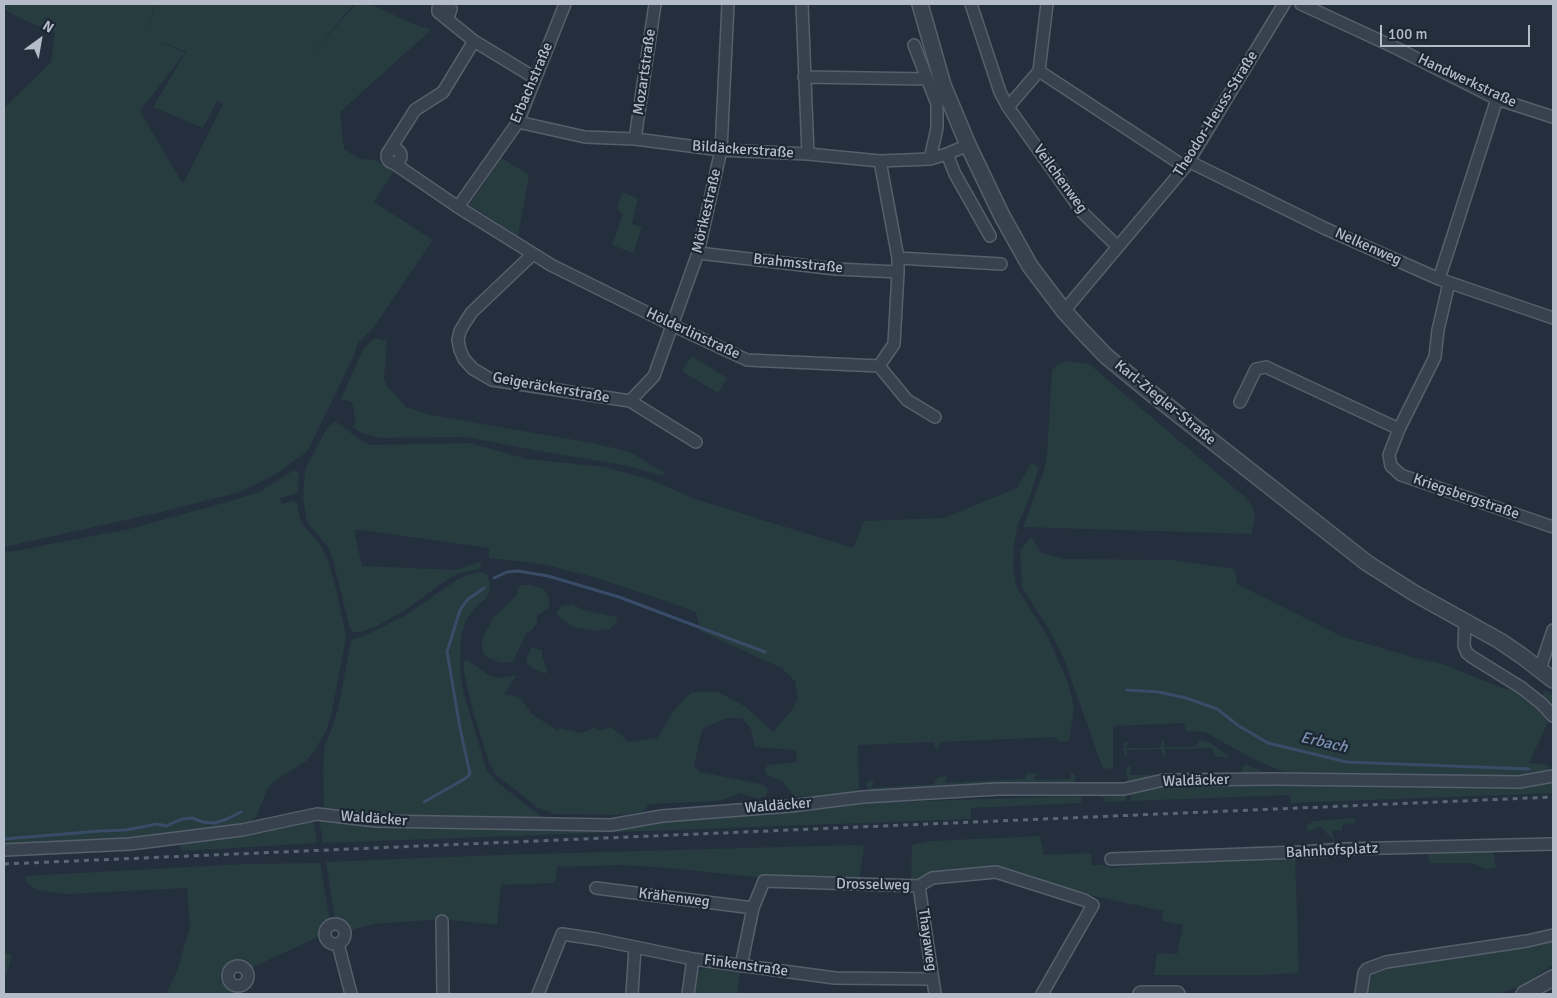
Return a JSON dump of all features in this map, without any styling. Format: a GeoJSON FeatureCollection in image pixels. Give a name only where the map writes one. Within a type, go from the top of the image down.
{"type":"FeatureCollection","features":[{"type":"Feature","properties":{"kind":"street"},"geometry":{"type":"LineString","coordinates":[[443,4],[438,8],[438,12],[474,41],[535,78]]}},
{"type":"Feature","properties":{"kind":"street"},"geometry":{"type":"LineString","coordinates":[[443,16],[446,17],[451,12],[450,6],[447,4]]}},
{"type":"Feature","properties":{"kind":"street","name":"Erbachstraße"},"geometry":{"type":"LineString","coordinates":[[458,207],[518,122],[565,4]]}},
{"type":"Feature","properties":{"kind":"street","name":"Mozartstraße"},"geometry":{"type":"LineString","coordinates":[[635,140],[655,4]]}},
{"type":"Feature","properties":{"kind":"street","name":"Mörikestraße"},"geometry":{"type":"LineString","coordinates":[[672,325],[698,253],[720,150],[728,4]]}},
{"type":"Feature","properties":{"kind":"street"},"geometry":{"type":"LineString","coordinates":[[802,4],[808,154]]}},
{"type":"Feature","properties":{"kind":"street","name":"Karl-Ziegler-Straße"},"geometry":{"type":"LineString","coordinates":[[920,4],[943,85],[968,145],[1022,252],[1064,311],[1106,356],[1366,563],[1500,641],[1553,680]]}},
{"type":"Feature","properties":{"kind":"street","name":"Veilchenweg"},"geometry":{"type":"LineString","coordinates":[[971,4],[1000,92],[1008,107],[1083,213],[1118,247]]}},
{"type":"Feature","properties":{"kind":"street"},"geometry":{"type":"LineString","coordinates":[[1008,107],[1039,71],[1047,4]]}},
{"type":"Feature","properties":{"kind":"street","name":"Theodor-Heuss-Straße"},"geometry":{"type":"LineString","coordinates":[[1064,311],[1186,164],[1284,4]]}},
{"type":"Feature","properties":{"kind":"street","name":"Handwerkstraße"},"geometry":{"type":"LineString","coordinates":[[1301,4],[1396,48],[1498,99],[1553,117]]}},
{"type":"Feature","properties":{"kind":"street","name":"Hölderlinstraße"},"geometry":{"type":"LineString","coordinates":[[474,41],[443,92],[415,110],[391,156],[458,207],[532,254],[672,325],[747,360],[879,366]]}},
{"type":"Feature","properties":{"kind":"street"},"geometry":{"type":"LineString","coordinates":[[914,45],[937,104],[938,128],[930,159]]}},
{"type":"Feature","properties":{"kind":"street","name":"Nelkenweg"},"geometry":{"type":"LineString","coordinates":[[1039,71],[1186,164],[1444,281],[1553,318]]}},
{"type":"Feature","properties":{"kind":"street"},"geometry":{"type":"LineString","coordinates":[[804,78],[927,79]]}},
{"type":"Feature","properties":{"kind":"street","name":"Kriegsbergstraße"},"geometry":{"type":"LineString","coordinates":[[1498,99],[1444,281],[1435,357],[1389,455],[1391,466],[1401,475],[1553,526]]}},
{"type":"Feature","properties":{"kind":"street","name":"Bildäckerstraße"},"geometry":{"type":"LineString","coordinates":[[518,122],[584,137],[635,140],[720,150],[808,154],[880,162],[930,159],[968,145]]}},
{"type":"Feature","properties":{"kind":"street"},"geometry":{"type":"LineString","coordinates":[[947,154],[955,174],[990,236]]}},
{"type":"Feature","properties":{"kind":"street"},"geometry":{"type":"LineString","coordinates":[[880,162],[898,258],[898,272],[894,344],[879,366],[907,400],[935,417]]}},
{"type":"Feature","properties":{"kind":"street","name":"Brahmsstraße"},"geometry":{"type":"LineString","coordinates":[[698,253],[836,269],[898,272]]}},
{"type":"Feature","properties":{"kind":"street","name":"Geigeräckerstraße"},"geometry":{"type":"LineString","coordinates":[[532,254],[472,312],[466,321],[460,331],[458,340],[464,359],[473,369],[492,380],[630,401],[696,442]]}},
{"type":"Feature","properties":{"kind":"street"},"geometry":{"type":"LineString","coordinates":[[898,258],[1000,264]]}},
{"type":"Feature","properties":{"kind":"street","name":"Geigeräckerstraße"},"geometry":{"type":"LineString","coordinates":[[630,401],[654,376],[672,325]]}},
{"type":"Feature","properties":{"kind":"street"},"geometry":{"type":"LineString","coordinates":[[1240,402],[1256,369],[1266,367],[1400,429]]}},
{"type":"Feature","properties":{"kind":"street"},"geometry":{"type":"LineString","coordinates":[[1465,622],[1464,646],[1467,653],[1522,688],[1542,704],[1553,716]]}},
{"type":"Feature","properties":{"kind":"street"},"geometry":{"type":"LineString","coordinates":[[1540,669],[1553,630]]}},
{"type":"Feature","properties":{"kind":"street","name":"Waldäcker"},"geometry":{"type":"LineString","coordinates":[[4,850],[147,842],[242,830],[317,814],[376,822],[611,824],[662,816],[792,806],[863,797],[998,789],[1124,789],[1164,780],[1276,779],[1519,782],[1553,776]]}},
{"type":"Feature","properties":{"kind":"street","name":"Bahnhofsplatz"},"geometry":{"type":"LineString","coordinates":[[1111,859],[1343,849],[1553,844]]}},
{"type":"Feature","properties":{"kind":"street","name":"Drosselweg"},"geometry":{"type":"LineString","coordinates":[[753,908],[764,881],[919,886],[932,878],[996,872],[1076,897],[1093,905],[1042,994]]}},
{"type":"Feature","properties":{"kind":"street","name":"Thayaweg"},"geometry":{"type":"LineString","coordinates":[[919,886],[935,994]]}},
{"type":"Feature","properties":{"kind":"street","name":"Krähenweg"},"geometry":{"type":"LineString","coordinates":[[596,888],[753,908]]}},
{"type":"Feature","properties":{"kind":"street"},"geometry":{"type":"LineString","coordinates":[[741,966],[753,908]]}},
{"type":"Feature","properties":{"kind":"street"},"geometry":{"type":"LineString","coordinates":[[442,921],[443,994]]}},
{"type":"Feature","properties":{"kind":"street","name":"Finkenstraße"},"geometry":{"type":"LineString","coordinates":[[538,994],[562,934],[694,959],[834,978],[932,979]]}},
{"type":"Feature","properties":{"kind":"street"},"geometry":{"type":"LineString","coordinates":[[1361,994],[1364,973],[1367,969],[1386,962],[1526,941],[1553,935]]}},
{"type":"Feature","properties":{"kind":"street"},"geometry":{"type":"LineString","coordinates":[[338,944],[351,994]]}},
{"type":"Feature","properties":{"kind":"street"},"geometry":{"type":"LineString","coordinates":[[632,994],[635,947]]}},
{"type":"Feature","properties":{"kind":"street"},"geometry":{"type":"LineString","coordinates":[[688,994],[694,959]]}},
{"type":"Feature","properties":{"kind":"street"},"geometry":{"type":"LineString","coordinates":[[1524,994],[1553,978]]}},
{"type":"Feature","properties":{"kind":"street"},"geometry":{"type":"LineString","coordinates":[[1141,994],[1177,994]]}},
{"type":"Feature","properties":{"kind":"green space"},"geometry":{"type":"Polygon","coordinates":[[[4,4],[155,4],[145,35],[156,4],[354,4],[306,60],[356,4],[370,4],[431,30],[340,112],[344,149],[360,159],[376,160],[393,172],[374,202],[433,240],[374,327],[358,343],[353,358],[307,452],[271,477],[240,492],[157,513],[4,547],[4,108],[51,62],[55,33],[21,19],[4,9],[4,4]],[[152,38],[185,53],[140,111],[183,184],[223,104],[217,101],[203,128],[153,107],[186,52],[152,38]]]}},
{"type":"Feature","properties":{"kind":"green space"},"geometry":{"type":"Polygon","coordinates":[[[501,158],[529,175],[518,236],[470,205],[501,158]]]}},
{"type":"Feature","properties":{"kind":"green space"},"geometry":{"type":"Polygon","coordinates":[[[622,192],[638,198],[632,224],[642,227],[633,253],[612,245],[623,214],[617,209],[622,192]]]}},
{"type":"Feature","properties":{"kind":"green space"},"geometry":{"type":"Polygon","coordinates":[[[374,338],[387,341],[384,379],[387,386],[406,407],[431,415],[592,443],[630,452],[666,474],[660,475],[623,465],[466,437],[379,438],[360,432],[352,426],[356,425],[352,402],[341,399],[363,349],[374,338]]]}},
{"type":"Feature","properties":{"kind":"green space"},"geometry":{"type":"Polygon","coordinates":[[[692,356],[727,378],[718,393],[682,371],[692,356]]]}},
{"type":"Feature","properties":{"kind":"green space"},"geometry":{"type":"Polygon","coordinates":[[[1068,361],[1089,364],[1244,496],[1253,507],[1255,518],[1251,534],[1023,527],[1043,474],[1047,455],[1052,370],[1059,364],[1068,361]]]}},
{"type":"Feature","properties":{"kind":"green space"},"geometry":{"type":"Polygon","coordinates":[[[335,421],[370,445],[470,443],[527,459],[605,467],[652,480],[692,498],[853,548],[864,521],[944,518],[1017,488],[1031,463],[1039,467],[1029,499],[1018,524],[1013,566],[1016,586],[1049,639],[1068,683],[1074,708],[1069,741],[1059,742],[1055,737],[941,742],[937,749],[934,749],[935,743],[933,742],[858,745],[859,789],[847,795],[796,797],[783,782],[767,775],[765,769],[768,765],[797,762],[796,750],[755,747],[751,729],[742,718],[726,718],[702,729],[694,766],[700,772],[764,785],[768,789],[766,796],[758,799],[740,793],[719,801],[649,804],[643,812],[619,815],[555,814],[538,808],[495,774],[489,763],[473,711],[464,672],[464,661],[469,661],[490,676],[501,678],[517,675],[504,694],[519,697],[532,714],[558,731],[559,728],[582,733],[595,727],[598,731],[611,727],[629,742],[657,738],[675,709],[692,692],[718,692],[746,707],[773,732],[791,711],[798,699],[795,681],[782,668],[700,631],[696,612],[651,596],[597,578],[542,564],[489,558],[489,548],[361,530],[354,530],[362,566],[457,570],[478,562],[482,565],[479,569],[460,573],[446,580],[407,609],[377,626],[361,632],[354,632],[350,628],[333,560],[328,547],[307,522],[303,499],[305,469],[326,430],[335,421]]]}},
{"type":"Feature","properties":{"kind":"green space"},"geometry":{"type":"Polygon","coordinates":[[[294,470],[299,474],[298,491],[295,494],[280,498],[282,504],[293,501],[297,503],[301,522],[321,546],[328,560],[346,637],[331,716],[326,731],[313,753],[306,761],[273,782],[267,790],[256,817],[250,822],[164,836],[100,841],[90,839],[64,841],[57,844],[4,847],[4,553],[129,529],[231,501],[259,492],[294,470]]]}},
{"type":"Feature","properties":{"kind":"green space"},"geometry":{"type":"Polygon","coordinates":[[[1031,537],[1042,553],[1065,559],[1172,560],[1235,569],[1237,584],[1341,636],[1442,664],[1504,689],[1512,689],[1531,700],[1549,720],[1529,763],[1548,765],[1551,772],[1516,780],[1293,775],[1257,761],[1205,732],[1186,731],[1184,723],[1113,726],[1113,768],[1103,769],[1064,659],[1047,626],[1022,588],[1020,550],[1031,537]]]}},
{"type":"Feature","properties":{"kind":"green space"},"geometry":{"type":"Polygon","coordinates":[[[482,572],[487,575],[490,591],[466,620],[461,636],[460,670],[464,695],[487,771],[498,783],[545,819],[410,819],[324,810],[323,771],[325,744],[338,709],[351,640],[362,637],[406,615],[458,579],[482,572]]]}},
{"type":"Feature","properties":{"kind":"green space"},"geometry":{"type":"Polygon","coordinates":[[[522,585],[531,585],[544,589],[550,600],[548,609],[537,615],[537,623],[531,631],[526,633],[513,662],[500,663],[485,656],[482,648],[482,639],[493,618],[516,596],[518,589],[522,585]]]}},
{"type":"Feature","properties":{"kind":"green space"},"geometry":{"type":"Polygon","coordinates":[[[572,604],[583,610],[616,617],[617,623],[609,629],[597,631],[574,627],[561,619],[556,613],[561,606],[572,604]]]}},
{"type":"Feature","properties":{"kind":"green space"},"geometry":{"type":"Polygon","coordinates":[[[531,648],[542,650],[547,670],[545,674],[527,664],[527,657],[531,648]]]}},
{"type":"Feature","properties":{"kind":"green space"},"geometry":{"type":"Polygon","coordinates":[[[1545,690],[1553,696],[1553,707],[1542,697],[1545,690]]]}},
{"type":"Feature","properties":{"kind":"green space"},"geometry":{"type":"Polygon","coordinates":[[[1199,740],[1209,742],[1230,757],[1216,757],[1212,748],[1165,749],[1165,756],[1163,756],[1161,749],[1126,750],[1128,757],[1125,756],[1123,750],[1125,742],[1128,742],[1126,748],[1160,748],[1162,741],[1164,741],[1164,747],[1196,747],[1199,740]]]}},
{"type":"Feature","properties":{"kind":"green space"},"geometry":{"type":"Polygon","coordinates":[[[1245,764],[1265,774],[1132,783],[1128,781],[1126,769],[1131,765],[1130,775],[1240,774],[1245,764]]]}},
{"type":"Feature","properties":{"kind":"green space"},"geometry":{"type":"Polygon","coordinates":[[[1071,772],[1076,777],[1073,784],[872,792],[867,787],[867,782],[873,780],[871,788],[934,784],[938,777],[947,776],[945,783],[1024,779],[1028,773],[1037,773],[1034,780],[1071,779],[1071,772]]]}},
{"type":"Feature","properties":{"kind":"green space"},"geometry":{"type":"Polygon","coordinates":[[[1553,783],[1553,793],[1291,803],[1290,795],[1130,801],[1133,790],[1179,785],[1514,785],[1553,783]]]}},
{"type":"Feature","properties":{"kind":"green space"},"geometry":{"type":"Polygon","coordinates":[[[1126,792],[1126,801],[1105,802],[1105,798],[1088,794],[1126,792]]]}},
{"type":"Feature","properties":{"kind":"green space"},"geometry":{"type":"Polygon","coordinates":[[[1081,796],[1081,803],[971,808],[971,819],[323,843],[319,819],[552,831],[608,830],[660,821],[859,803],[1081,796]]]}},
{"type":"Feature","properties":{"kind":"green space"},"geometry":{"type":"Polygon","coordinates":[[[1355,818],[1356,823],[1343,824],[1342,830],[1332,831],[1334,841],[1321,827],[1307,831],[1307,825],[1314,821],[1355,818]]]}},
{"type":"Feature","properties":{"kind":"green space"},"geometry":{"type":"Polygon","coordinates":[[[313,819],[317,843],[182,851],[179,843],[313,819]]]}},
{"type":"Feature","properties":{"kind":"green space"},"geometry":{"type":"Polygon","coordinates":[[[1040,836],[1044,855],[1091,853],[1092,865],[1103,865],[1111,868],[1156,863],[1295,856],[1299,973],[1154,975],[1157,953],[1177,954],[1183,925],[1162,921],[1163,911],[1084,894],[1030,877],[938,873],[911,881],[912,845],[932,841],[1040,836]]]}},
{"type":"Feature","properties":{"kind":"green space"},"geometry":{"type":"Polygon","coordinates":[[[864,846],[859,881],[762,878],[622,865],[557,867],[555,883],[501,885],[497,925],[443,919],[374,924],[350,930],[345,923],[335,919],[326,862],[498,855],[864,846]]]}},
{"type":"Feature","properties":{"kind":"green space"},"geometry":{"type":"Polygon","coordinates":[[[1493,851],[1496,868],[1484,869],[1473,863],[1431,863],[1428,858],[1429,854],[1435,852],[1493,851]]]}},
{"type":"Feature","properties":{"kind":"green space"},"geometry":{"type":"Polygon","coordinates":[[[320,863],[330,921],[321,928],[320,936],[251,968],[248,964],[237,960],[228,963],[221,971],[220,980],[222,984],[230,989],[242,992],[243,994],[166,994],[177,971],[190,927],[187,888],[68,894],[37,890],[27,883],[25,876],[244,864],[320,863]]]}},
{"type":"Feature","properties":{"kind":"green space"},"geometry":{"type":"Polygon","coordinates":[[[1553,938],[1553,965],[1521,986],[1498,994],[1367,994],[1369,979],[1375,971],[1382,968],[1503,951],[1534,945],[1553,938]]]}},
{"type":"Feature","properties":{"kind":"green space"},"geometry":{"type":"Polygon","coordinates":[[[4,953],[12,955],[4,982],[4,953]]]}},
{"type":"Feature","properties":{"kind":"green space"},"geometry":{"type":"Polygon","coordinates":[[[707,968],[740,973],[737,994],[694,994],[697,974],[701,969],[707,968]]]}},
{"type":"Feature","properties":{"kind":"waterway"},"geometry":{"type":"LineString","coordinates":[[494,578],[507,572],[518,571],[548,576],[619,597],[765,652]]}},
{"type":"Feature","properties":{"kind":"waterway"},"geometry":{"type":"LineString","coordinates":[[424,802],[470,774],[447,652],[460,610],[467,600],[484,588]]}},
{"type":"Feature","properties":{"kind":"waterway","name":"Erbach"},"geometry":{"type":"LineString","coordinates":[[1127,690],[1159,692],[1186,698],[1217,709],[1239,726],[1268,743],[1347,762],[1529,769]]}},
{"type":"Feature","properties":{"kind":"waterway"},"geometry":{"type":"LineString","coordinates":[[4,839],[126,830],[157,824],[166,826],[182,819],[192,818],[203,822],[215,823],[241,812]]}},
{"type":"Feature","properties":{"kind":"railway"},"geometry":{"type":"LineString","coordinates":[[4,864],[1553,797]]}}]}
